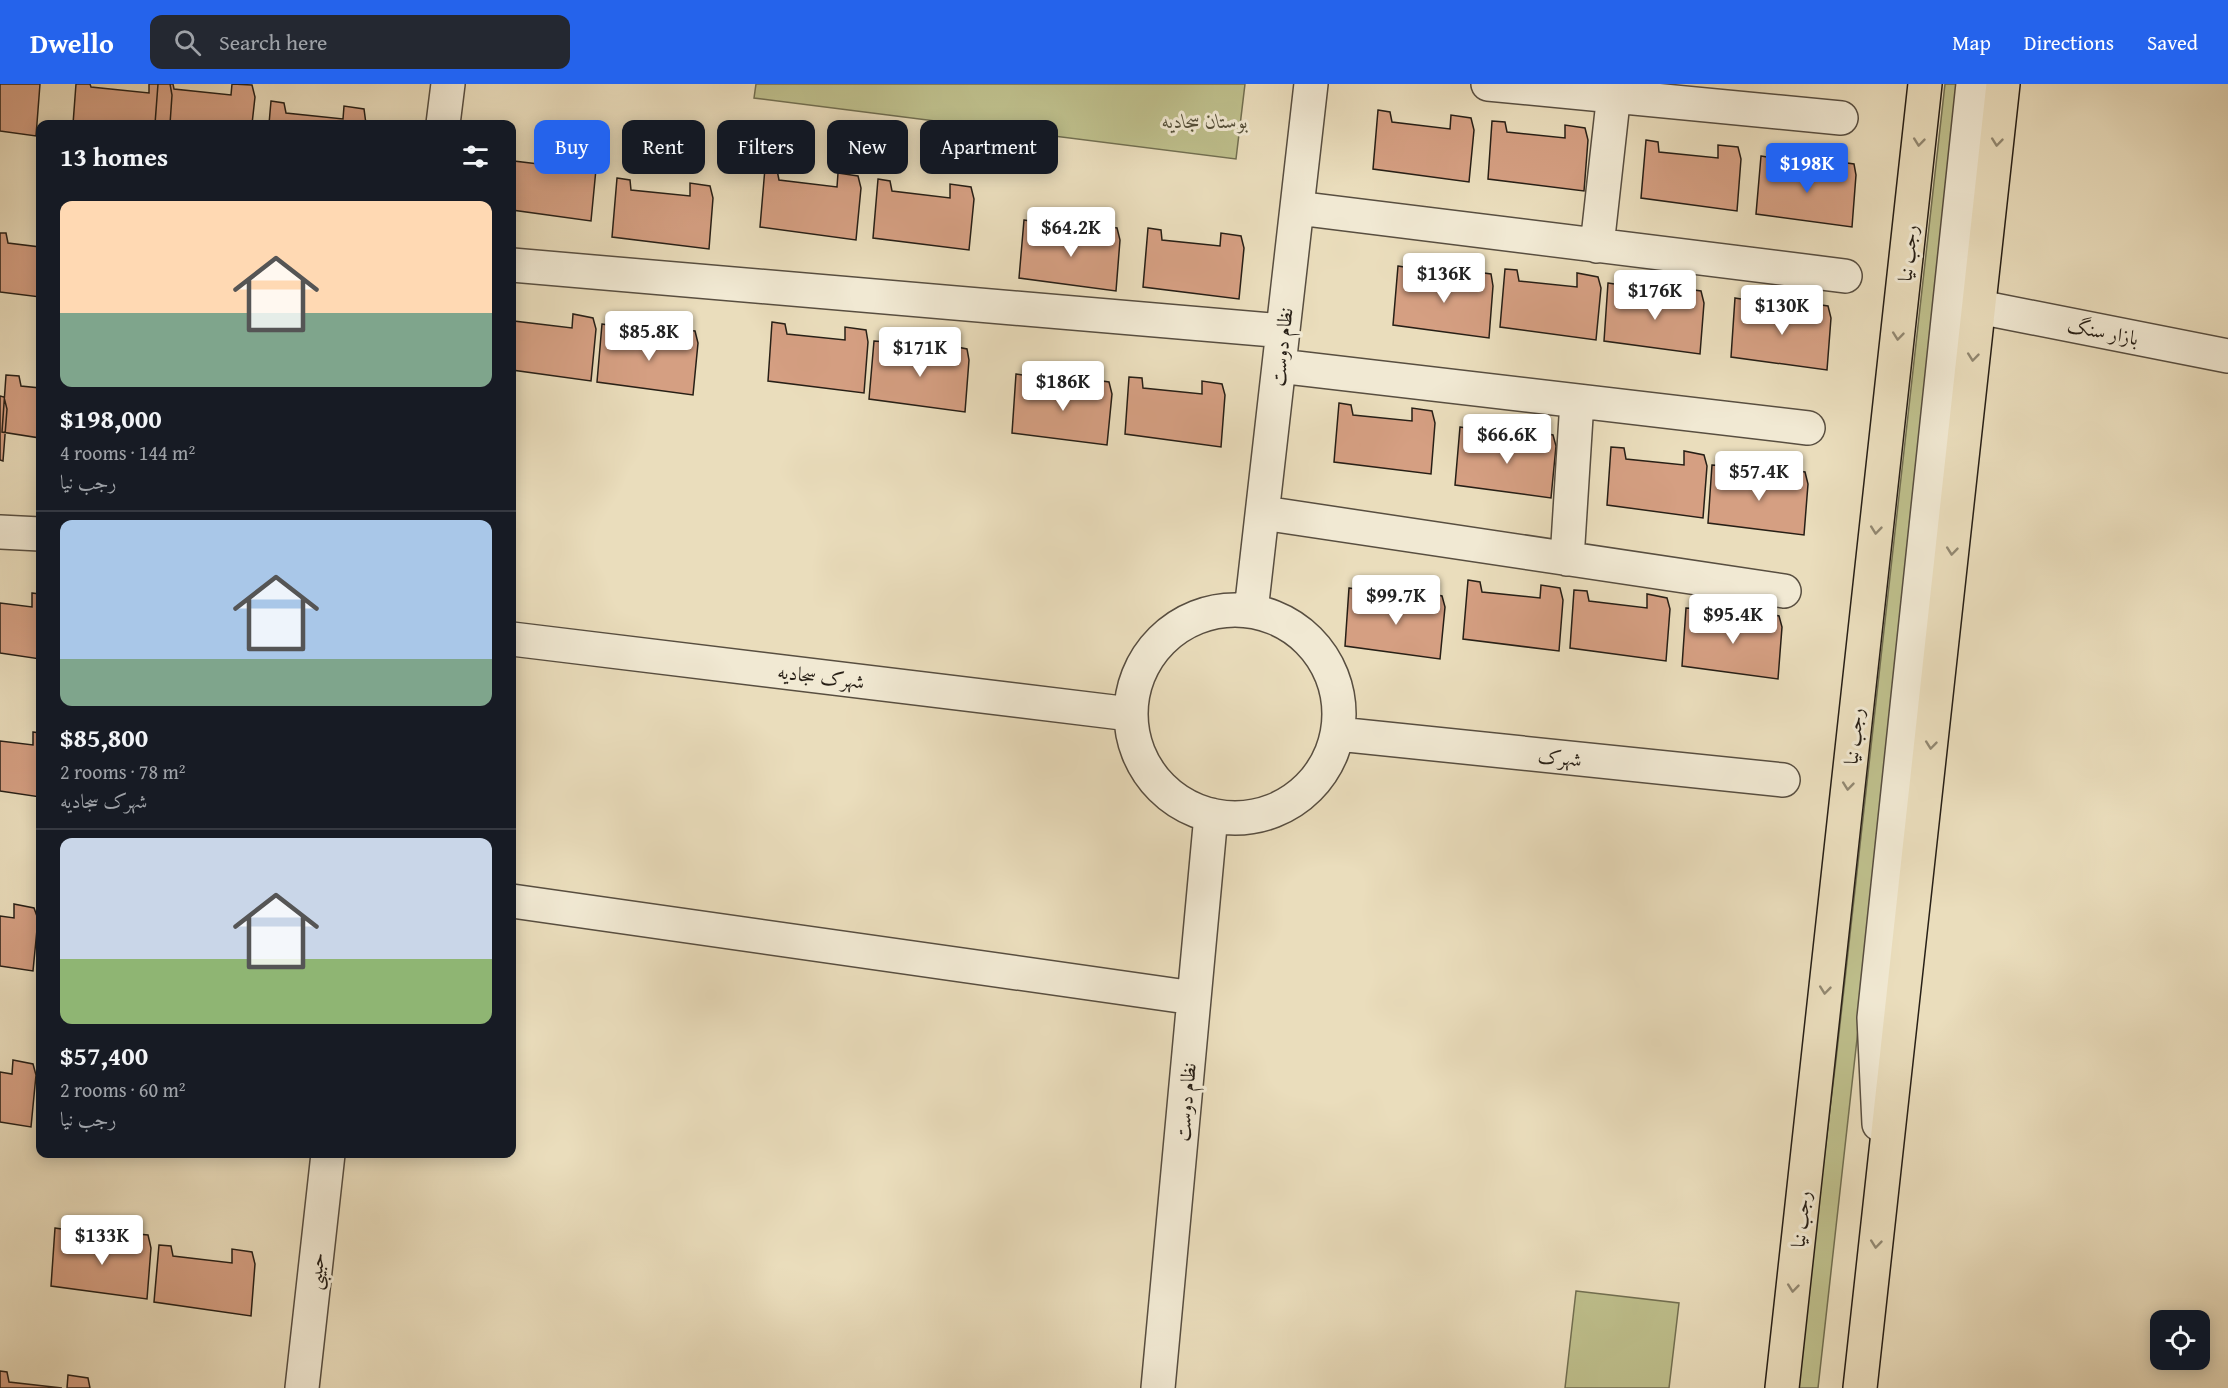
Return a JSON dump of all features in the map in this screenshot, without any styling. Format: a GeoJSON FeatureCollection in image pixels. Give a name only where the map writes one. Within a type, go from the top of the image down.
{"type":"FeatureCollection","features":[{"type":"Feature","properties":{"kind":"main road","name":"رجب نیا"},"geometry":{"type":"LineString","coordinates":[[1782,1388],[1925,84]]}},
{"type":"Feature","properties":{"kind":"main road"},"geometry":{"type":"LineString","coordinates":[[1860,1388],[2003,84]]}},
{"type":"Feature","properties":{"kind":"street"},"geometry":{"type":"LineString","coordinates":[[444,120],[448,84]]}},
{"type":"Feature","properties":{"kind":"street","name":"نظام دوست"},"geometry":{"type":"LineString","coordinates":[[1251,611],[1311,84]]}},
{"type":"Feature","properties":{"kind":"street"},"geometry":{"type":"LineString","coordinates":[[1488,84],[1615,90],[1841,118]]}},
{"type":"Feature","properties":{"kind":"street"},"geometry":{"type":"LineString","coordinates":[[1882,1186],[1874,1018],[1973,84]]}},
{"type":"Feature","properties":{"kind":"street"},"geometry":{"type":"LineString","coordinates":[[1597,246],[1615,90]]}},
{"type":"Feature","properties":{"kind":"street"},"geometry":{"type":"LineString","coordinates":[[1297,208],[1845,276]]}},
{"type":"Feature","properties":{"kind":"street"},"geometry":{"type":"LineString","coordinates":[[516,265],[1283,331]]}},
{"type":"Feature","properties":{"kind":"street","name":"بازار سنگ"},"geometry":{"type":"LineString","coordinates":[[1979,307],[2228,356]]}},
{"type":"Feature","properties":{"kind":"street"},"geometry":{"type":"LineString","coordinates":[[1279,366],[1808,428]]}},
{"type":"Feature","properties":{"kind":"street"},"geometry":{"type":"LineString","coordinates":[[1566,559],[1576,401]]}},
{"type":"Feature","properties":{"kind":"street"},"geometry":{"type":"LineString","coordinates":[[1263,513],[1784,591]]}},
{"type":"Feature","properties":{"kind":"street"},"geometry":{"type":"LineString","coordinates":[[0,532],[36,534]]}},
{"type":"Feature","properties":{"kind":"street"},"geometry":{"type":"LineString","coordinates":[[1215,611],[1251,611],[1283,621],[1310,642],[1329,669],[1339,701],[1338,734],[1326,766],[1305,791],[1296,797],[1277,809],[1244,818],[1211,815],[1180,802],[1154,781],[1137,750],[1130,714],[1136,678],[1154,647],[1182,624],[1215,611]]}},
{"type":"Feature","properties":{"kind":"street","name":"شهرک سجادیه"},"geometry":{"type":"LineString","coordinates":[[516,639],[1130,714]]}},
{"type":"Feature","properties":{"kind":"street","name":"شهرک"},"geometry":{"type":"LineString","coordinates":[[1338,734],[1783,780]]}},
{"type":"Feature","properties":{"kind":"street","name":"نظام دوست"},"geometry":{"type":"LineString","coordinates":[[1158,1388],[1211,815]]}},
{"type":"Feature","properties":{"kind":"street"},"geometry":{"type":"LineString","coordinates":[[516,902],[1194,998]]}},
{"type":"Feature","properties":{"kind":"street","name":"حبیبی"},"geometry":{"type":"LineString","coordinates":[[302,1388],[328,1158]]}},
{"type":"Feature","properties":{"kind":"green space","name":"بوستان سجادیه"},"geometry":{"type":"Polygon","coordinates":[[[756,84],[1245,84],[1236,159],[1058,136],[1058,120],[928,120],[754,98],[756,84]]]}},
{"type":"Feature","properties":{"kind":"green space"},"geometry":{"type":"Polygon","coordinates":[[[1945,84],[1961,84],[1933,359],[1818,1388],[1796,1388],[1836,1060],[1945,84]]]}},
{"type":"Feature","properties":{"kind":"green space"},"geometry":{"type":"Polygon","coordinates":[[[1576,1291],[1679,1303],[1669,1388],[1565,1388],[1576,1291]]]}},
{"type":"Feature","properties":{"kind":"building"},"geometry":{"type":"Polygon","coordinates":[[[0,84],[40,84],[36,136],[0,131],[0,84]]]}},
{"type":"Feature","properties":{"kind":"building"},"geometry":{"type":"Polygon","coordinates":[[[76,84],[149,93],[149,84],[170,84],[172,95],[170,120],[73,120],[76,84]]]}},
{"type":"Feature","properties":{"kind":"building"},"geometry":{"type":"Polygon","coordinates":[[[158,84],[173,84],[174,89],[231,95],[232,84],[252,85],[255,97],[252,120],[155,120],[158,84]]]}},
{"type":"Feature","properties":{"kind":"building"},"geometry":{"type":"Polygon","coordinates":[[[271,101],[284,103],[286,113],[343,119],[344,106],[364,109],[365,120],[269,120],[271,101]]]}},
{"type":"Feature","properties":{"kind":"building"},"geometry":{"type":"Polygon","coordinates":[[[1378,110],[1390,112],[1392,122],[1450,129],[1451,115],[1471,118],[1474,130],[1469,182],[1373,169],[1378,110]]]}},
{"type":"Feature","properties":{"kind":"building"},"geometry":{"type":"Polygon","coordinates":[[[1492,121],[1505,122],[1507,132],[1565,138],[1565,125],[1585,128],[1588,140],[1584,191],[1488,179],[1492,121]]]}},
{"type":"Feature","properties":{"kind":"building"},"geometry":{"type":"Polygon","coordinates":[[[1646,140],[1658,142],[1659,152],[1718,158],[1718,145],[1738,147],[1741,159],[1737,211],[1641,198],[1646,140]]]}},
{"type":"Feature","properties":{"kind":"building"},"geometry":{"type":"Polygon","coordinates":[[[1761,156],[1773,158],[1775,168],[1833,174],[1833,161],[1854,164],[1856,175],[1852,227],[1756,214],[1761,156]]]}},
{"type":"Feature","properties":{"kind":"building"},"geometry":{"type":"Polygon","coordinates":[[[516,161],[534,163],[534,174],[596,174],[591,221],[516,211],[516,161]]]}},
{"type":"Feature","properties":{"kind":"building"},"geometry":{"type":"Polygon","coordinates":[[[764,174],[778,174],[779,180],[837,187],[838,174],[858,176],[861,188],[856,240],[760,227],[764,174]]]}},
{"type":"Feature","properties":{"kind":"building"},"geometry":{"type":"Polygon","coordinates":[[[617,178],[630,180],[631,190],[690,196],[690,183],[710,186],[713,198],[709,249],[612,237],[617,178]]]}},
{"type":"Feature","properties":{"kind":"building"},"geometry":{"type":"Polygon","coordinates":[[[878,179],[890,181],[892,191],[950,198],[950,184],[971,187],[974,199],[969,250],[873,238],[878,179]]]}},
{"type":"Feature","properties":{"kind":"building"},"geometry":{"type":"Polygon","coordinates":[[[1024,220],[1036,222],[1038,232],[1096,238],[1097,225],[1117,228],[1120,240],[1116,291],[1019,278],[1024,220]]]}},
{"type":"Feature","properties":{"kind":"building"},"geometry":{"type":"Polygon","coordinates":[[[1148,228],[1161,230],[1162,240],[1220,246],[1221,233],[1241,236],[1244,248],[1239,299],[1143,287],[1148,228]]]}},
{"type":"Feature","properties":{"kind":"building"},"geometry":{"type":"Polygon","coordinates":[[[0,233],[6,233],[8,243],[36,246],[36,296],[0,292],[0,233]]]}},
{"type":"Feature","properties":{"kind":"building"},"geometry":{"type":"Polygon","coordinates":[[[1398,266],[1410,268],[1412,278],[1470,284],[1470,271],[1491,274],[1493,286],[1489,338],[1393,325],[1398,266]]]}},
{"type":"Feature","properties":{"kind":"building"},"geometry":{"type":"Polygon","coordinates":[[[1505,269],[1517,270],[1519,281],[1577,287],[1577,273],[1598,277],[1601,288],[1596,340],[1500,327],[1505,269]]]}},
{"type":"Feature","properties":{"kind":"building"},"geometry":{"type":"Polygon","coordinates":[[[1608,283],[1621,285],[1623,295],[1681,301],[1681,288],[1701,291],[1704,303],[1700,354],[1604,341],[1608,283]]]}},
{"type":"Feature","properties":{"kind":"building"},"geometry":{"type":"Polygon","coordinates":[[[1735,298],[1747,300],[1750,311],[1808,317],[1808,303],[1828,306],[1831,318],[1827,370],[1731,357],[1735,298]]]}},
{"type":"Feature","properties":{"kind":"building"},"geometry":{"type":"Polygon","coordinates":[[[573,314],[593,318],[596,329],[591,381],[516,371],[516,321],[572,328],[573,314]]]}},
{"type":"Feature","properties":{"kind":"building"},"geometry":{"type":"Polygon","coordinates":[[[772,322],[785,324],[787,334],[845,340],[845,327],[866,330],[868,342],[864,393],[768,381],[772,322]]]}},
{"type":"Feature","properties":{"kind":"building"},"geometry":{"type":"Polygon","coordinates":[[[602,324],[614,326],[616,336],[674,342],[674,329],[695,331],[698,343],[693,395],[597,382],[602,324]]]}},
{"type":"Feature","properties":{"kind":"building"},"geometry":{"type":"Polygon","coordinates":[[[874,341],[886,342],[888,352],[946,359],[947,345],[967,349],[969,360],[965,412],[869,399],[874,341]]]}},
{"type":"Feature","properties":{"kind":"building"},"geometry":{"type":"Polygon","coordinates":[[[1016,374],[1029,376],[1031,386],[1088,392],[1089,379],[1109,382],[1112,394],[1107,445],[1012,433],[1016,374]]]}},
{"type":"Feature","properties":{"kind":"building"},"geometry":{"type":"Polygon","coordinates":[[[6,375],[19,376],[21,386],[36,388],[36,437],[2,432],[6,375]]]}},
{"type":"Feature","properties":{"kind":"building"},"geometry":{"type":"Polygon","coordinates":[[[1129,377],[1142,378],[1143,388],[1202,394],[1202,381],[1222,384],[1225,395],[1221,447],[1125,434],[1129,377]]]}},
{"type":"Feature","properties":{"kind":"building"},"geometry":{"type":"Polygon","coordinates":[[[0,396],[4,397],[7,409],[3,461],[0,460],[0,396]]]}},
{"type":"Feature","properties":{"kind":"building"},"geometry":{"type":"Polygon","coordinates":[[[1339,403],[1351,405],[1353,415],[1412,421],[1412,408],[1432,411],[1435,423],[1431,474],[1334,462],[1339,403]]]}},
{"type":"Feature","properties":{"kind":"building"},"geometry":{"type":"Polygon","coordinates":[[[1460,427],[1472,429],[1474,439],[1532,445],[1533,431],[1553,435],[1556,446],[1551,498],[1455,485],[1460,427]]]}},
{"type":"Feature","properties":{"kind":"building"},"geometry":{"type":"Polygon","coordinates":[[[1611,447],[1624,448],[1626,459],[1684,465],[1684,451],[1704,455],[1707,466],[1703,518],[1607,505],[1611,447]]]}},
{"type":"Feature","properties":{"kind":"building"},"geometry":{"type":"Polygon","coordinates":[[[1712,465],[1725,466],[1727,476],[1785,483],[1786,469],[1805,472],[1808,484],[1804,535],[1708,523],[1712,465]]]}},
{"type":"Feature","properties":{"kind":"building"},"geometry":{"type":"Polygon","coordinates":[[[1468,580],[1480,582],[1482,592],[1540,598],[1541,585],[1560,588],[1563,600],[1559,651],[1463,639],[1468,580]]]}},
{"type":"Feature","properties":{"kind":"building"},"geometry":{"type":"Polygon","coordinates":[[[1349,588],[1362,590],[1363,600],[1421,606],[1422,592],[1442,596],[1445,607],[1440,659],[1345,646],[1349,588]]]}},
{"type":"Feature","properties":{"kind":"building"},"geometry":{"type":"Polygon","coordinates":[[[1574,590],[1587,591],[1589,601],[1647,608],[1647,594],[1667,598],[1670,609],[1666,661],[1570,648],[1574,590]]]}},
{"type":"Feature","properties":{"kind":"building"},"geometry":{"type":"Polygon","coordinates":[[[32,593],[36,594],[36,658],[0,653],[0,603],[32,607],[32,593]]]}},
{"type":"Feature","properties":{"kind":"building"},"geometry":{"type":"Polygon","coordinates":[[[1686,608],[1699,609],[1701,619],[1759,626],[1760,612],[1779,616],[1782,627],[1778,679],[1682,666],[1686,608]]]}},
{"type":"Feature","properties":{"kind":"building"},"geometry":{"type":"Polygon","coordinates":[[[33,732],[36,732],[36,796],[0,791],[0,741],[33,745],[33,732]]]}},
{"type":"Feature","properties":{"kind":"building"},"geometry":{"type":"Polygon","coordinates":[[[14,904],[34,908],[36,940],[33,971],[0,966],[0,916],[14,918],[14,904]]]}},
{"type":"Feature","properties":{"kind":"building"},"geometry":{"type":"Polygon","coordinates":[[[13,1060],[33,1064],[36,1075],[31,1127],[0,1122],[0,1072],[12,1074],[13,1060]]]}},
{"type":"Feature","properties":{"kind":"building"},"geometry":{"type":"Polygon","coordinates":[[[55,1228],[68,1230],[69,1240],[128,1246],[128,1233],[148,1235],[151,1248],[147,1299],[51,1286],[55,1228]]]}},
{"type":"Feature","properties":{"kind":"building"},"geometry":{"type":"Polygon","coordinates":[[[159,1245],[171,1246],[173,1256],[232,1263],[232,1249],[252,1252],[255,1264],[251,1316],[154,1302],[159,1245]]]}},
{"type":"Feature","properties":{"kind":"building"},"geometry":{"type":"Polygon","coordinates":[[[0,1371],[7,1372],[9,1382],[62,1388],[0,1388],[0,1371]]]}},
{"type":"Feature","properties":{"kind":"building"},"geometry":{"type":"Polygon","coordinates":[[[68,1375],[88,1378],[90,1388],[67,1388],[68,1375]]]}}]}
